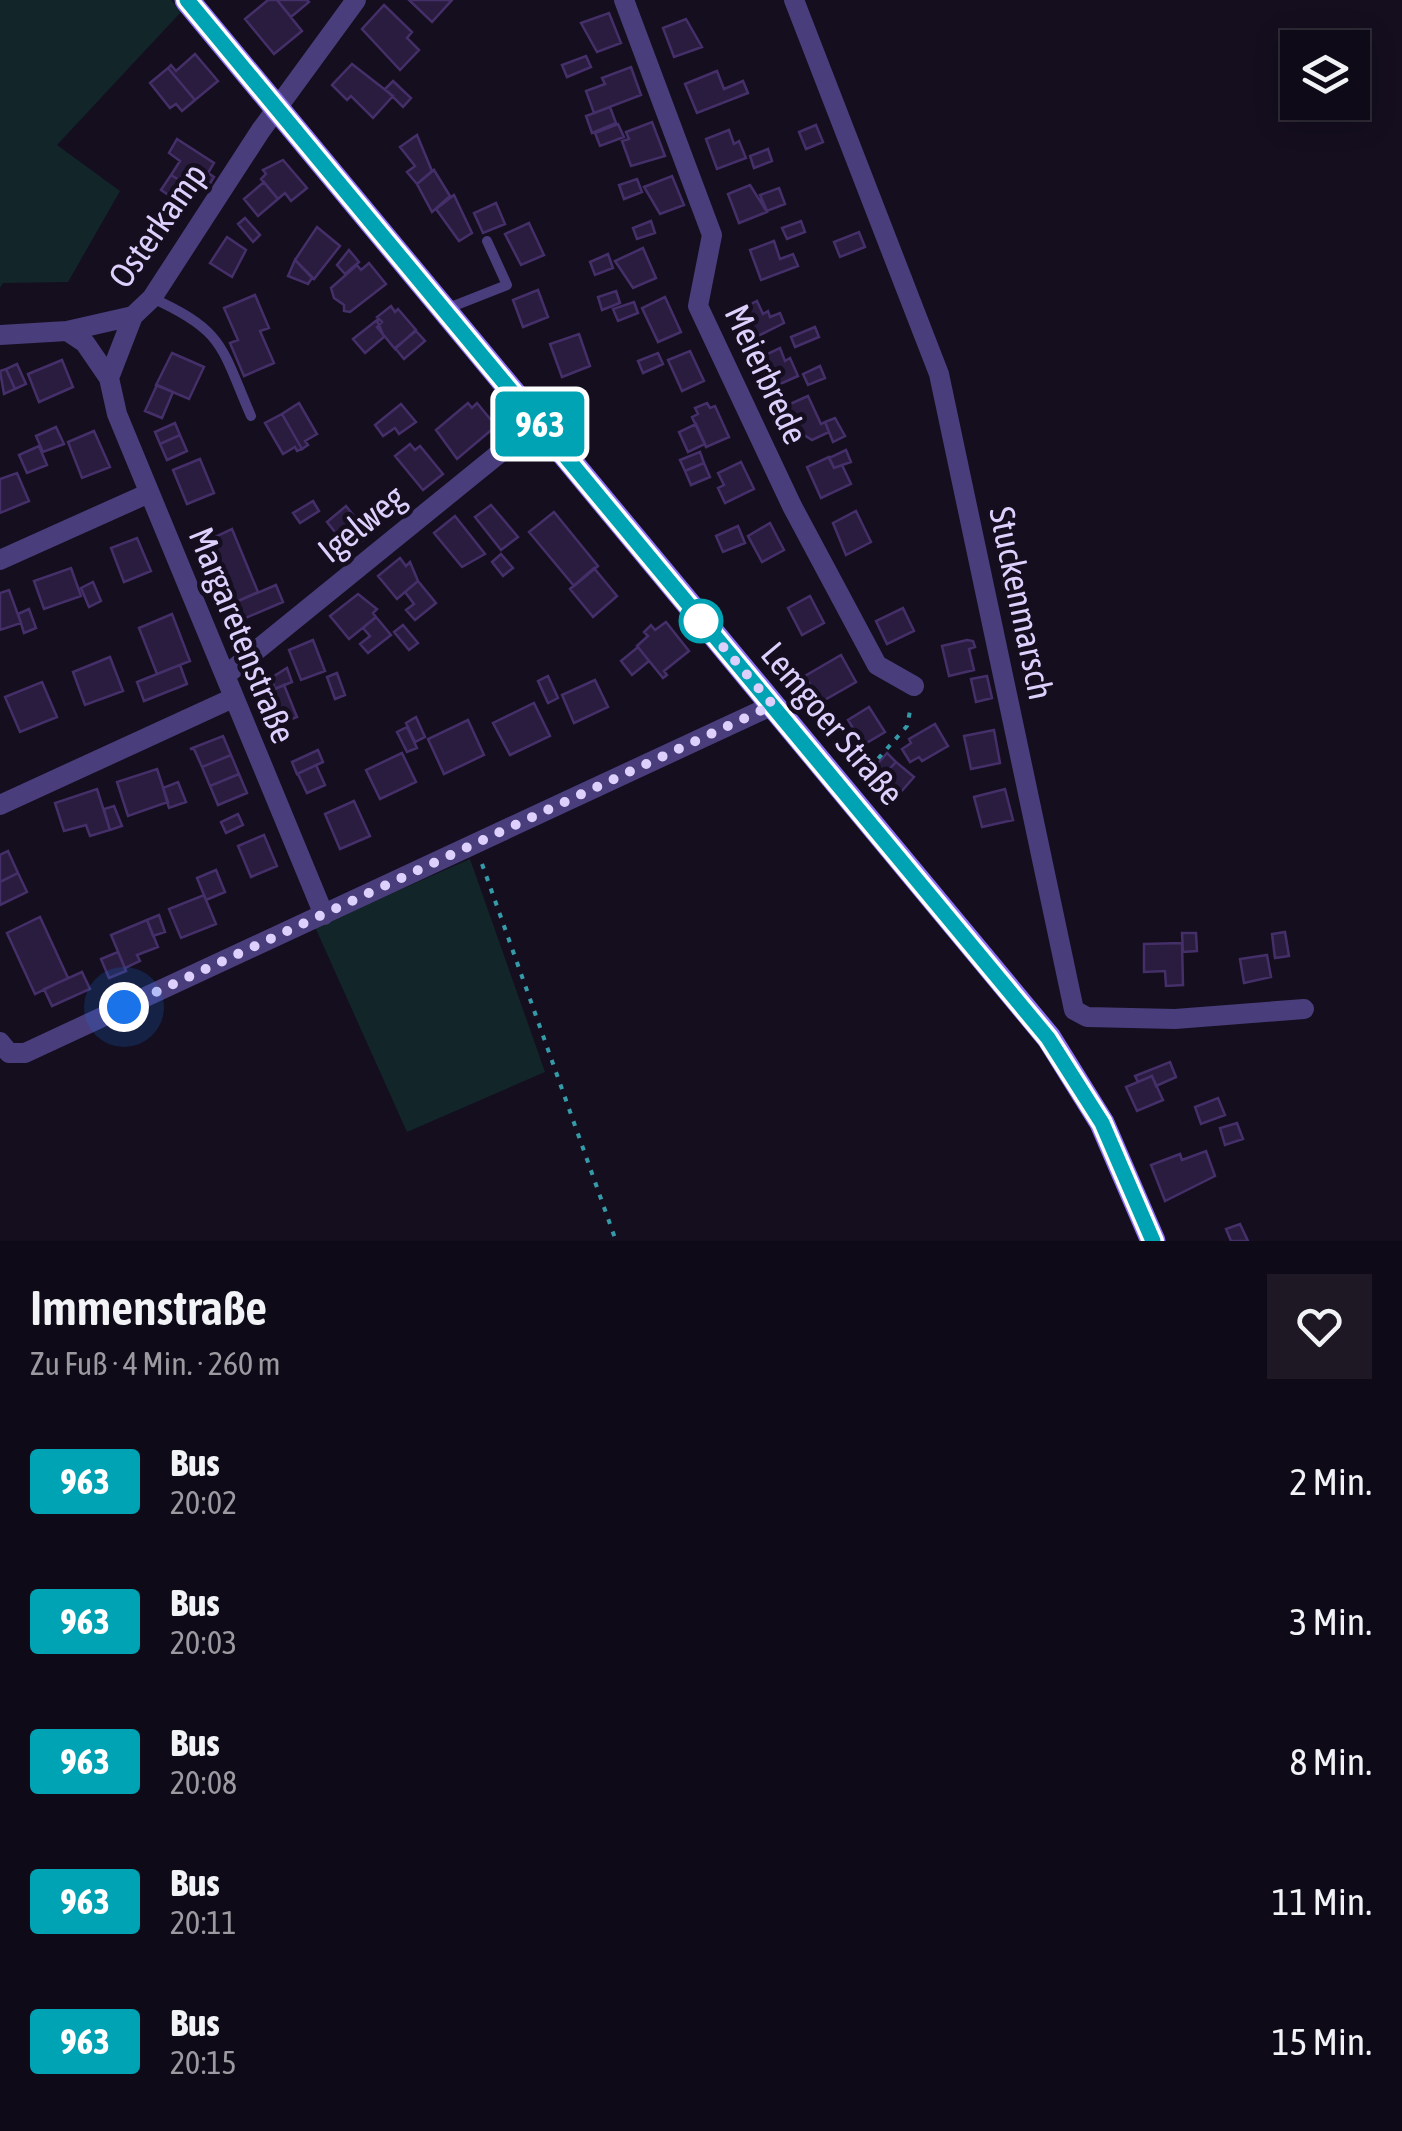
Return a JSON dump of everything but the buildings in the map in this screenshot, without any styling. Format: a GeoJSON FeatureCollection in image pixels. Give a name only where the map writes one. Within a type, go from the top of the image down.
{"type":"FeatureCollection","features":[{"type":"Feature","properties":{"kind":"main road","name":"Lemgoer Straße"},"geometry":{"type":"LineString","coordinates":[[187,0],[1048,1038],[1102,1123],[1153,1241]]}},
{"type":"Feature","properties":{"kind":"street","name":"Osterkamp"},"geometry":{"type":"LineString","coordinates":[[0,334],[67,331],[133,316],[152,298],[277,109],[356,0]]}},
{"type":"Feature","properties":{"kind":"street","name":"Meierbrede"},"geometry":{"type":"LineString","coordinates":[[624,0],[712,235],[698,306],[792,506],[877,665],[914,686]]}},
{"type":"Feature","properties":{"kind":"street","name":"Stuckenmarsch"},"geometry":{"type":"LineString","coordinates":[[794,0],[939,374],[1074,1010],[1086,1017],[1175,1020],[1304,1009]]}},
{"type":"Feature","properties":{"kind":"street"},"geometry":{"type":"LineString","coordinates":[[108,378],[133,316]]}},
{"type":"Feature","properties":{"kind":"street","name":"Margaretenstraße"},"geometry":{"type":"LineString","coordinates":[[67,331],[86,344],[108,378],[117,414],[148,492],[324,915]]}},
{"type":"Feature","properties":{"kind":"street","name":"Igelweg"},"geometry":{"type":"LineString","coordinates":[[226,675],[538,422]]}},
{"type":"Feature","properties":{"kind":"street"},"geometry":{"type":"LineString","coordinates":[[0,560],[148,492]]}},
{"type":"Feature","properties":{"kind":"street"},"geometry":{"type":"LineString","coordinates":[[0,805],[234,698]]}},
{"type":"Feature","properties":{"kind":"street"},"geometry":{"type":"LineString","coordinates":[[0,1042],[9,1053],[25,1054],[773,705]]}},
{"type":"Feature","properties":{"kind":"lane"},"geometry":{"type":"LineString","coordinates":[[445,310],[507,285],[487,241]]}},
{"type":"Feature","properties":{"kind":"lane"},"geometry":{"type":"LineString","coordinates":[[152,298],[189,314],[217,337],[250,416]]}},
{"type":"Feature","properties":{"kind":"path"},"geometry":{"type":"LineString","coordinates":[[846,795],[907,726],[914,686]]}},
{"type":"Feature","properties":{"kind":"path"},"geometry":{"type":"LineString","coordinates":[[475,846],[616,1241]]}},
{"type":"Feature","properties":{"kind":"green space"},"geometry":{"type":"Polygon","coordinates":[[[0,0],[171,0],[181,12],[57,145],[120,191],[68,282],[3,283],[0,288],[0,0]]]}},
{"type":"Feature","properties":{"kind":"green space"},"geometry":{"type":"Polygon","coordinates":[[[470,859],[545,1072],[407,1132],[315,927],[470,859]]]}},
{"type":"Feature","properties":{"kind":"bus line","name":"963"},"geometry":{"type":"LineString","coordinates":[[187,0],[1048,1038],[1102,1123],[1153,1241]]}},
{"type":"Feature","properties":{"kind":"route"},"geometry":{"type":"LineString","coordinates":[[124,1007],[773,705],[701,621]]}}]}
